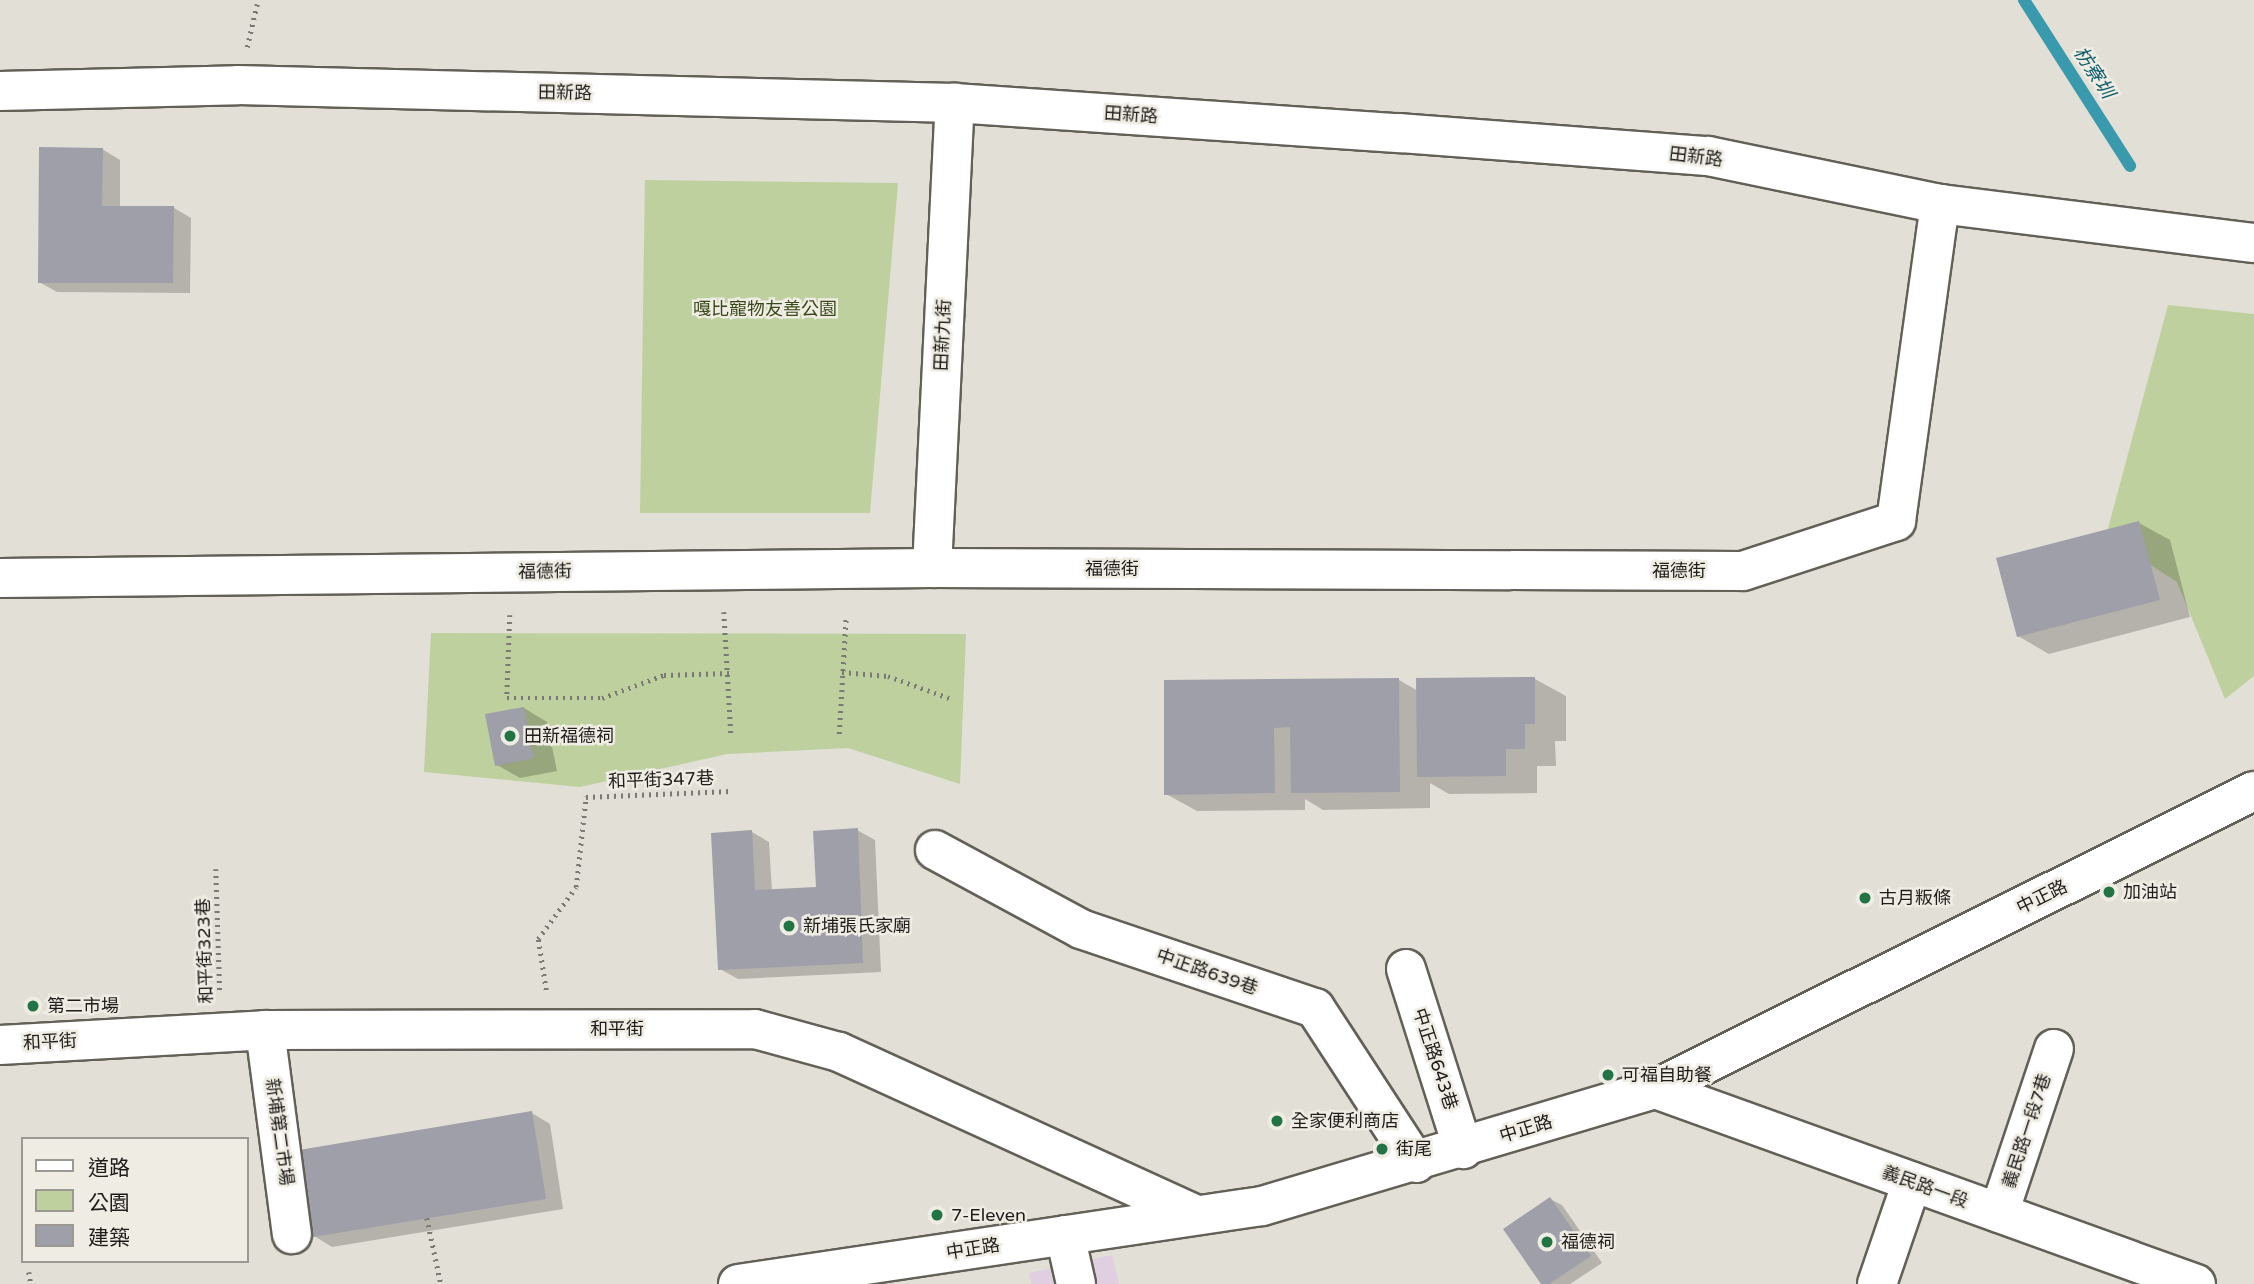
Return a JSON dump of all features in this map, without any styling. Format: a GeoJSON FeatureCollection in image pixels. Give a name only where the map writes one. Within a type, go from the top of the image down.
{"type":"FeatureCollection","features":[{"type":"Feature","properties":{"kind":"street","name":"田新路"},"geometry":{"type":"LineString","coordinates":[[0,91],[238,85],[955,103],[1708,156],[1940,204],[2254,243]]}},
{"type":"Feature","properties":{"kind":"street","name":"田新九街"},"geometry":{"type":"LineString","coordinates":[[932,568],[955,103]]}},
{"type":"Feature","properties":{"kind":"street","name":"福德街"},"geometry":{"type":"LineString","coordinates":[[0,578],[932,568],[1743,571],[1896,521],[1940,204]]}},
{"type":"Feature","properties":{"kind":"street","name":"中正路"},"geometry":{"type":"LineString","coordinates":[[738,1284],[1262,1206],[1416,1163],[1656,1089],[2254,791]]}},
{"type":"Feature","properties":{"kind":"street","name":"中正路639巷"},"geometry":{"type":"LineString","coordinates":[[935,850],[1081,929],[1315,1009],[1416,1163]]}},
{"type":"Feature","properties":{"kind":"street","name":"中正路643巷"},"geometry":{"type":"LineString","coordinates":[[1406,970],[1463,1149]]}},
{"type":"Feature","properties":{"kind":"street","name":"和平街"},"geometry":{"type":"LineString","coordinates":[[0,1045],[265,1030],[755,1029],[839,1052],[1196,1215]]}},
{"type":"Feature","properties":{"kind":"street","name":"新埔第二市場"},"geometry":{"type":"LineString","coordinates":[[265,1030],[292,1234]]}},
{"type":"Feature","properties":{"kind":"street","name":"義民路一段7巷"},"geometry":{"type":"LineString","coordinates":[[1999,1213],[2054,1049]]}},
{"type":"Feature","properties":{"kind":"street","name":"義民路一段"},"geometry":{"type":"LineString","coordinates":[[1656,1089],[1999,1213],[2150,1276],[2196,1284]]}},
{"type":"Feature","properties":{"kind":"street"},"geometry":{"type":"LineString","coordinates":[[1877,1284],[1912,1182]]}},
{"type":"Feature","properties":{"kind":"street"},"geometry":{"type":"LineString","coordinates":[[1065,1235],[1076,1284]]}},
{"type":"Feature","properties":{"kind":"path"},"geometry":{"type":"LineString","coordinates":[[724,612],[730,673],[731,735]]}},
{"type":"Feature","properties":{"kind":"path"},"geometry":{"type":"LineString","coordinates":[[510,615],[507,698],[602,698],[664,675],[730,673]]}},
{"type":"Feature","properties":{"kind":"path"},"geometry":{"type":"LineString","coordinates":[[839,734],[846,616]]}},
{"type":"Feature","properties":{"kind":"path"},"geometry":{"type":"LineString","coordinates":[[842,672],[888,676],[949,698]]}},
{"type":"Feature","properties":{"kind":"path","name":"和平街347巷"},"geometry":{"type":"LineString","coordinates":[[553,1029],[538,939],[576,887],[586,797],[731,791]]}},
{"type":"Feature","properties":{"kind":"path","name":"和平街323巷"},"geometry":{"type":"LineString","coordinates":[[216,869],[221,1032]]}},
{"type":"Feature","properties":{"kind":"path"},"geometry":{"type":"LineString","coordinates":[[427,1219],[441,1284]]}},
{"type":"Feature","properties":{"kind":"path"},"geometry":{"type":"LineString","coordinates":[[29,1272],[31,1284]]}},
{"type":"Feature","properties":{"kind":"shaded area"},"geometry":{"type":"Polygon","coordinates":[[[1112,1255],[1119,1284],[1031,1284],[1029,1273],[1112,1255]]]}},
{"type":"Feature","properties":{"kind":"green space","name":"嘎比寵物友善公園"},"geometry":{"type":"Polygon","coordinates":[[[645,180],[898,183],[870,513],[640,513],[645,180]]]}},
{"type":"Feature","properties":{"kind":"green space"},"geometry":{"type":"Polygon","coordinates":[[[2168,305],[2254,314],[2254,676],[2225,699],[2177,582],[2106,536],[2168,305]]]}},
{"type":"Feature","properties":{"kind":"green space"},"geometry":{"type":"Polygon","coordinates":[[[431,633],[966,634],[960,784],[848,748],[727,754],[580,787],[424,772],[431,633]]]}},
{"type":"Feature","properties":{"kind":"building"},"geometry":{"type":"Polygon","coordinates":[[[39,147],[103,148],[102,206],[174,206],[173,283],[38,283],[39,147]]]}},
{"type":"Feature","properties":{"kind":"building"},"geometry":{"type":"Polygon","coordinates":[[[2139,521],[2160,600],[2017,637],[1996,558],[2139,521]]]}},
{"type":"Feature","properties":{"kind":"building"},"geometry":{"type":"Polygon","coordinates":[[[1535,677],[1535,724],[1525,724],[1525,749],[1506,749],[1506,776],[1417,777],[1416,678],[1535,677]]]}},
{"type":"Feature","properties":{"kind":"building"},"geometry":{"type":"Polygon","coordinates":[[[1399,678],[1400,792],[1291,793],[1290,727],[1274,728],[1275,793],[1164,795],[1164,680],[1399,678]]]}},
{"type":"Feature","properties":{"kind":"building","name":"田新福德祠"},"geometry":{"type":"Polygon","coordinates":[[[524,707],[534,758],[495,766],[485,714],[524,707]]]}},
{"type":"Feature","properties":{"kind":"building","name":"新埔張氏家廟"},"geometry":{"type":"Polygon","coordinates":[[[858,828],[863,963],[718,970],[711,833],[752,830],[755,890],[816,887],[813,831],[858,828]]]}},
{"type":"Feature","properties":{"kind":"building"},"geometry":{"type":"Polygon","coordinates":[[[532,1111],[546,1199],[313,1237],[299,1150],[532,1111]]]}},
{"type":"Feature","properties":{"kind":"building","name":"福德祠"},"geometry":{"type":"Polygon","coordinates":[[[1550,1197],[1591,1256],[1549,1284],[1541,1284],[1503,1229],[1550,1197]]]}},
{"type":"Feature","properties":{"kind":"waterway","name":"枋寮圳"},"geometry":{"type":"LineString","coordinates":[[2024,0],[2130,166]]}},
{"type":"Feature","properties":{"kind":"place","name":"田新福德祠"},"geometry":{"type":"Point","coordinates":[510,736]}},
{"type":"Feature","properties":{"kind":"place","name":"加油站"},"geometry":{"type":"Point","coordinates":[2109,892]}},
{"type":"Feature","properties":{"kind":"place","name":"古月粄條"},"geometry":{"type":"Point","coordinates":[1865,898]}},
{"type":"Feature","properties":{"kind":"place","name":"新埔張氏家廟"},"geometry":{"type":"Point","coordinates":[789,926]}},
{"type":"Feature","properties":{"kind":"place","name":"第二市場"},"geometry":{"type":"Point","coordinates":[33,1006]}},
{"type":"Feature","properties":{"kind":"place","name":"可福自助餐"},"geometry":{"type":"Point","coordinates":[1608,1075]}},
{"type":"Feature","properties":{"kind":"place","name":"全家便利商店"},"geometry":{"type":"Point","coordinates":[1277,1121]}},
{"type":"Feature","properties":{"kind":"place","name":"街尾"},"geometry":{"type":"Point","coordinates":[1382,1149]}},
{"type":"Feature","properties":{"kind":"place","name":"7-Eleven"},"geometry":{"type":"Point","coordinates":[937,1215]}},
{"type":"Feature","properties":{"kind":"place","name":"福德祠"},"geometry":{"type":"Point","coordinates":[1547,1242]}}]}
